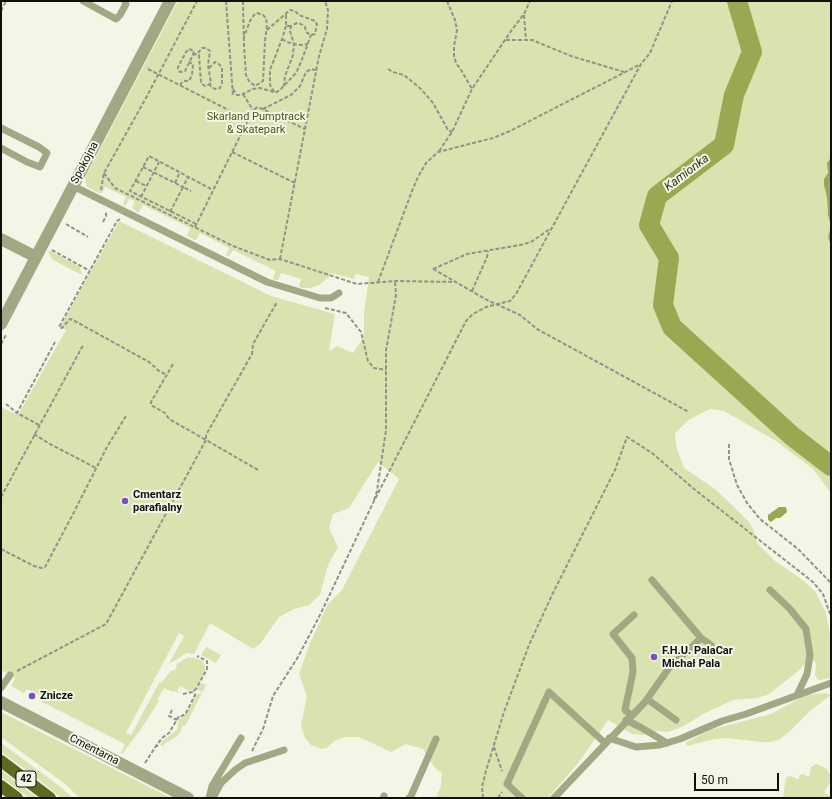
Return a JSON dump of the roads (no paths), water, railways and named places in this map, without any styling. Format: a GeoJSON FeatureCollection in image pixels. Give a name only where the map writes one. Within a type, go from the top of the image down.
{"type":"FeatureCollection","features":[{"type":"Feature","properties":{"kind":"main road","name":"42"},"geometry":{"type":"LineString","coordinates":[[1,761],[50,798]]}},
{"type":"Feature","properties":{"kind":"main road","name":"42"},"geometry":{"type":"LineString","coordinates":[[1,786],[17,798]]}},
{"type":"Feature","properties":{"kind":"street","name":"Spokojna"},"geometry":{"type":"LineString","coordinates":[[1,324],[170,1]]}},
{"type":"Feature","properties":{"kind":"street"},"geometry":{"type":"LineString","coordinates":[[1,239],[36,257]]}},
{"type":"Feature","properties":{"kind":"street","name":"Cmentarna"},"geometry":{"type":"LineString","coordinates":[[1,702],[188,798]]}},
{"type":"Feature","properties":{"kind":"lane"},"geometry":{"type":"LineString","coordinates":[[83,1],[116,18],[120,15],[126,4],[124,1]]}},
{"type":"Feature","properties":{"kind":"lane"},"geometry":{"type":"LineString","coordinates":[[1,128],[39,147],[47,153],[40,167],[1,148]]}},
{"type":"Feature","properties":{"kind":"lane"},"geometry":{"type":"LineString","coordinates":[[73,186],[267,282],[298,293],[320,298],[331,298],[339,293]]}},
{"type":"Feature","properties":{"kind":"lane"},"geometry":{"type":"LineString","coordinates":[[652,580],[701,638],[712,646]]}},
{"type":"Feature","properties":{"kind":"lane"},"geometry":{"type":"LineString","coordinates":[[770,590],[790,609],[806,629],[810,655],[807,674],[797,695]]}},
{"type":"Feature","properties":{"kind":"lane"},"geometry":{"type":"LineString","coordinates":[[634,614],[613,634],[632,658],[633,672],[625,710],[629,718],[642,728],[667,743]]}},
{"type":"Feature","properties":{"kind":"lane"},"geometry":{"type":"LineString","coordinates":[[554,798],[647,698],[669,668],[701,638]]}},
{"type":"Feature","properties":{"kind":"lane"},"geometry":{"type":"LineString","coordinates":[[1,688],[10,675]]}},
{"type":"Feature","properties":{"kind":"lane"},"geometry":{"type":"LineString","coordinates":[[522,798],[506,784],[549,692],[607,741],[636,747],[660,745],[680,739],[722,721],[746,714],[831,683]]}},
{"type":"Feature","properties":{"kind":"lane"},"geometry":{"type":"LineString","coordinates":[[647,698],[676,720]]}},
{"type":"Feature","properties":{"kind":"lane"},"geometry":{"type":"LineString","coordinates":[[209,798],[212,786],[240,738]]}},
{"type":"Feature","properties":{"kind":"lane"},"geometry":{"type":"LineString","coordinates":[[409,798],[412,796],[436,739]]}},
{"type":"Feature","properties":{"kind":"lane"},"geometry":{"type":"LineString","coordinates":[[213,798],[221,783],[245,763],[284,750]]}},
{"type":"Feature","properties":{"kind":"waterway","name":"Kamionka"},"geometry":{"type":"LineString","coordinates":[[737,1],[752,52],[734,95],[724,145],[657,196],[649,225],[669,258],[663,305],[672,327],[792,436],[831,466]]}},
{"type":"Feature","properties":{"kind":"place","name":"Cmentarz parafialny"},"geometry":{"type":"Point","coordinates":[125,501]}},
{"type":"Feature","properties":{"kind":"place","name":"F.H.U. PalaCar Michał Pala"},"geometry":{"type":"Point","coordinates":[654,657]}},
{"type":"Feature","properties":{"kind":"place","name":"Znicze"},"geometry":{"type":"Point","coordinates":[32,696]}},
{"type":"Feature","properties":{"kind":"park label","name":"Skarland Pumptrack & Skatepark"},"geometry":{"type":"Point","coordinates":[256,123]}}]}
